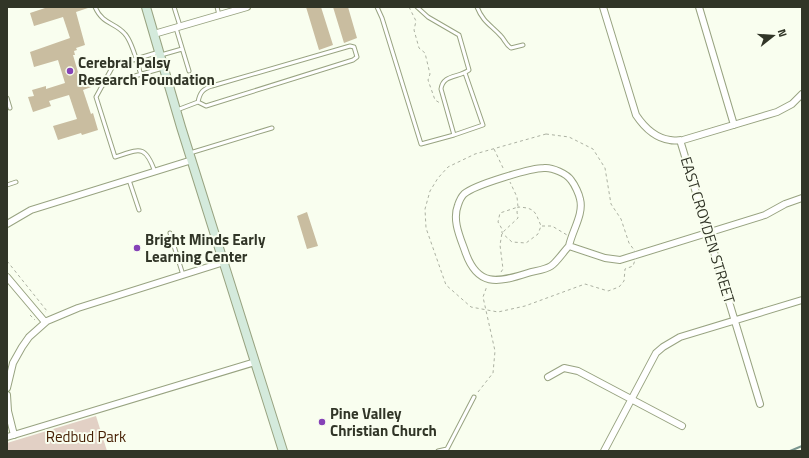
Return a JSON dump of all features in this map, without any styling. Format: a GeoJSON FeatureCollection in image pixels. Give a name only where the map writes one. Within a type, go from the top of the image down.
{"type":"FeatureCollection","features":[{"type":"Feature","properties":{"kind":"main road"},"geometry":{"type":"LineString","coordinates":[[146,7],[176,110],[283,451]]}},
{"type":"Feature","properties":{"kind":"street"},"geometry":{"type":"LineString","coordinates":[[154,34],[219,15],[233,9],[247,7]]}},
{"type":"Feature","properties":{"kind":"street"},"geometry":{"type":"LineString","coordinates":[[603,7],[636,115],[644,126],[655,134],[670,140],[680,140],[777,112],[792,104],[802,94]]}},
{"type":"Feature","properties":{"kind":"street"},"geometry":{"type":"LineString","coordinates":[[699,7],[734,125]]}},
{"type":"Feature","properties":{"kind":"street","name":"EAST CROYDEN STREET"},"geometry":{"type":"LineString","coordinates":[[680,140],[760,404]]}},
{"type":"Feature","properties":{"kind":"street"},"geometry":{"type":"LineString","coordinates":[[7,224],[31,210],[155,172],[191,157]]}},
{"type":"Feature","properties":{"kind":"street"},"geometry":{"type":"LineString","coordinates":[[545,167],[560,172],[571,179],[580,200],[580,214],[571,236],[569,246],[551,266],[512,278],[490,280],[478,274],[469,264],[458,232],[456,217],[458,205],[464,194],[476,188],[507,176],[545,167]]}},
{"type":"Feature","properties":{"kind":"street"},"geometry":{"type":"LineString","coordinates":[[569,246],[605,258],[620,260],[765,215],[785,204],[802,198]]}},
{"type":"Feature","properties":{"kind":"street"},"geometry":{"type":"LineString","coordinates":[[7,388],[13,363],[22,347],[29,337],[45,322],[78,308],[224,262]]}},
{"type":"Feature","properties":{"kind":"street"},"geometry":{"type":"LineString","coordinates":[[7,277],[45,322]]}},
{"type":"Feature","properties":{"kind":"street"},"geometry":{"type":"LineString","coordinates":[[604,451],[656,353],[663,346],[680,337],[802,300]]}},
{"type":"Feature","properties":{"kind":"street"},"geometry":{"type":"LineString","coordinates":[[7,438],[255,362]]}},
{"type":"Feature","properties":{"kind":"street"},"geometry":{"type":"LineString","coordinates":[[548,377],[564,368],[578,371],[682,426]]}},
{"type":"Feature","properties":{"kind":"street"},"geometry":{"type":"LineString","coordinates":[[7,395],[8,411],[14,435]]}},
{"type":"Feature","properties":{"kind":"lane"},"geometry":{"type":"LineString","coordinates":[[95,7],[101,18],[125,33],[141,75]]}},
{"type":"Feature","properties":{"kind":"lane"},"geometry":{"type":"LineString","coordinates":[[174,7],[182,49],[189,71]]}},
{"type":"Feature","properties":{"kind":"lane"},"geometry":{"type":"LineString","coordinates":[[217,7],[219,15]]}},
{"type":"Feature","properties":{"kind":"lane"},"geometry":{"type":"LineString","coordinates":[[377,7],[382,18],[421,144],[483,125],[465,73]]}},
{"type":"Feature","properties":{"kind":"lane"},"geometry":{"type":"LineString","coordinates":[[417,7],[428,17],[459,35],[469,70],[465,73],[444,80],[441,89],[454,135]]}},
{"type":"Feature","properties":{"kind":"lane"},"geometry":{"type":"LineString","coordinates":[[477,7],[486,23],[502,37],[506,45],[511,48],[523,45]]}},
{"type":"Feature","properties":{"kind":"lane"},"geometry":{"type":"LineString","coordinates":[[176,110],[198,102],[206,106],[353,60],[357,57],[354,47],[350,46],[205,88],[200,94],[198,102]]}},
{"type":"Feature","properties":{"kind":"lane"},"geometry":{"type":"LineString","coordinates":[[155,172],[149,156],[142,151],[136,151],[115,157],[96,97],[113,66],[136,59],[182,49]]}},
{"type":"Feature","properties":{"kind":"lane"},"geometry":{"type":"LineString","coordinates":[[103,85],[164,68]]}},
{"type":"Feature","properties":{"kind":"lane"},"geometry":{"type":"LineString","coordinates":[[7,98],[10,108]]}},
{"type":"Feature","properties":{"kind":"lane"},"geometry":{"type":"LineString","coordinates":[[191,157],[272,128]]}},
{"type":"Feature","properties":{"kind":"lane"},"geometry":{"type":"LineString","coordinates":[[129,180],[139,210]]}},
{"type":"Feature","properties":{"kind":"lane"},"geometry":{"type":"LineString","coordinates":[[7,185],[16,182]]}},
{"type":"Feature","properties":{"kind":"lane"},"geometry":{"type":"LineString","coordinates":[[170,233],[183,275]]}},
{"type":"Feature","properties":{"kind":"lane"},"geometry":{"type":"LineString","coordinates":[[447,449],[474,397]]}},
{"type":"Feature","properties":{"kind":"lane"},"geometry":{"type":"LineString","coordinates":[[438,451],[447,449],[451,451]]}},
{"type":"Feature","properties":{"kind":"path"},"geometry":{"type":"LineString","coordinates":[[410,7],[416,21],[414,30],[417,42],[419,48],[425,53],[430,74],[428,80],[435,100],[440,103]]}},
{"type":"Feature","properties":{"kind":"path"},"geometry":{"type":"LineString","coordinates":[[494,149],[516,197],[518,207],[518,218],[502,233]]}},
{"type":"Feature","properties":{"kind":"path"},"geometry":{"type":"LineString","coordinates":[[496,273],[501,273],[503,269],[500,245],[502,229],[498,222],[500,213],[518,207],[528,208],[536,213],[541,226],[538,234],[526,243],[512,242],[502,233]]}},
{"type":"Feature","properties":{"kind":"path"},"geometry":{"type":"LineString","coordinates":[[541,226],[552,226],[571,236]]}},
{"type":"Feature","properties":{"kind":"path"},"geometry":{"type":"LineString","coordinates":[[474,397],[493,374],[495,351],[483,297],[490,280]]}},
{"type":"Feature","properties":{"kind":"green space","name":"Redbud Park"},"geometry":{"type":"Polygon","coordinates":[[[96,416],[107,451],[7,451],[7,443],[96,416]]]}},
{"type":"Feature","properties":{"kind":"building","name":"Cerebral Palsy Research Foundation"},"geometry":{"type":"Polygon","coordinates":[[[48,7],[88,7],[76,12],[85,45],[76,48],[77,50],[74,51],[75,55],[73,55],[80,79],[91,76],[94,86],[83,90],[91,114],[93,113],[98,130],[82,135],[81,133],[58,140],[53,126],[77,119],[69,95],[49,101],[51,106],[33,112],[28,97],[34,96],[32,90],[46,86],[46,89],[65,83],[58,60],[34,67],[30,52],[70,38],[63,17],[34,26],[30,13],[48,7]]]}},
{"type":"Feature","properties":{"kind":"building"},"geometry":{"type":"Polygon","coordinates":[[[306,7],[321,7],[333,45],[319,50],[306,7]]]}},
{"type":"Feature","properties":{"kind":"building"},"geometry":{"type":"Polygon","coordinates":[[[333,7],[348,7],[357,38],[344,43],[333,7]]]}},
{"type":"Feature","properties":{"kind":"building"},"geometry":{"type":"Polygon","coordinates":[[[307,212],[318,246],[307,249],[297,216],[307,212]]]}},
{"type":"Feature","properties":{"kind":"waterway"},"geometry":{"type":"LineString","coordinates":[[790,451],[802,446]]}},
{"type":"Feature","properties":{"kind":"place","name":"Cerebral Palsy Research Foundation"},"geometry":{"type":"Point","coordinates":[70,71]}},
{"type":"Feature","properties":{"kind":"place","name":"Bright Minds Early Learning Center"},"geometry":{"type":"Point","coordinates":[137,248]}},
{"type":"Feature","properties":{"kind":"place","name":"Pine Valley Christian Church"},"geometry":{"type":"Point","coordinates":[322,422]}}]}
